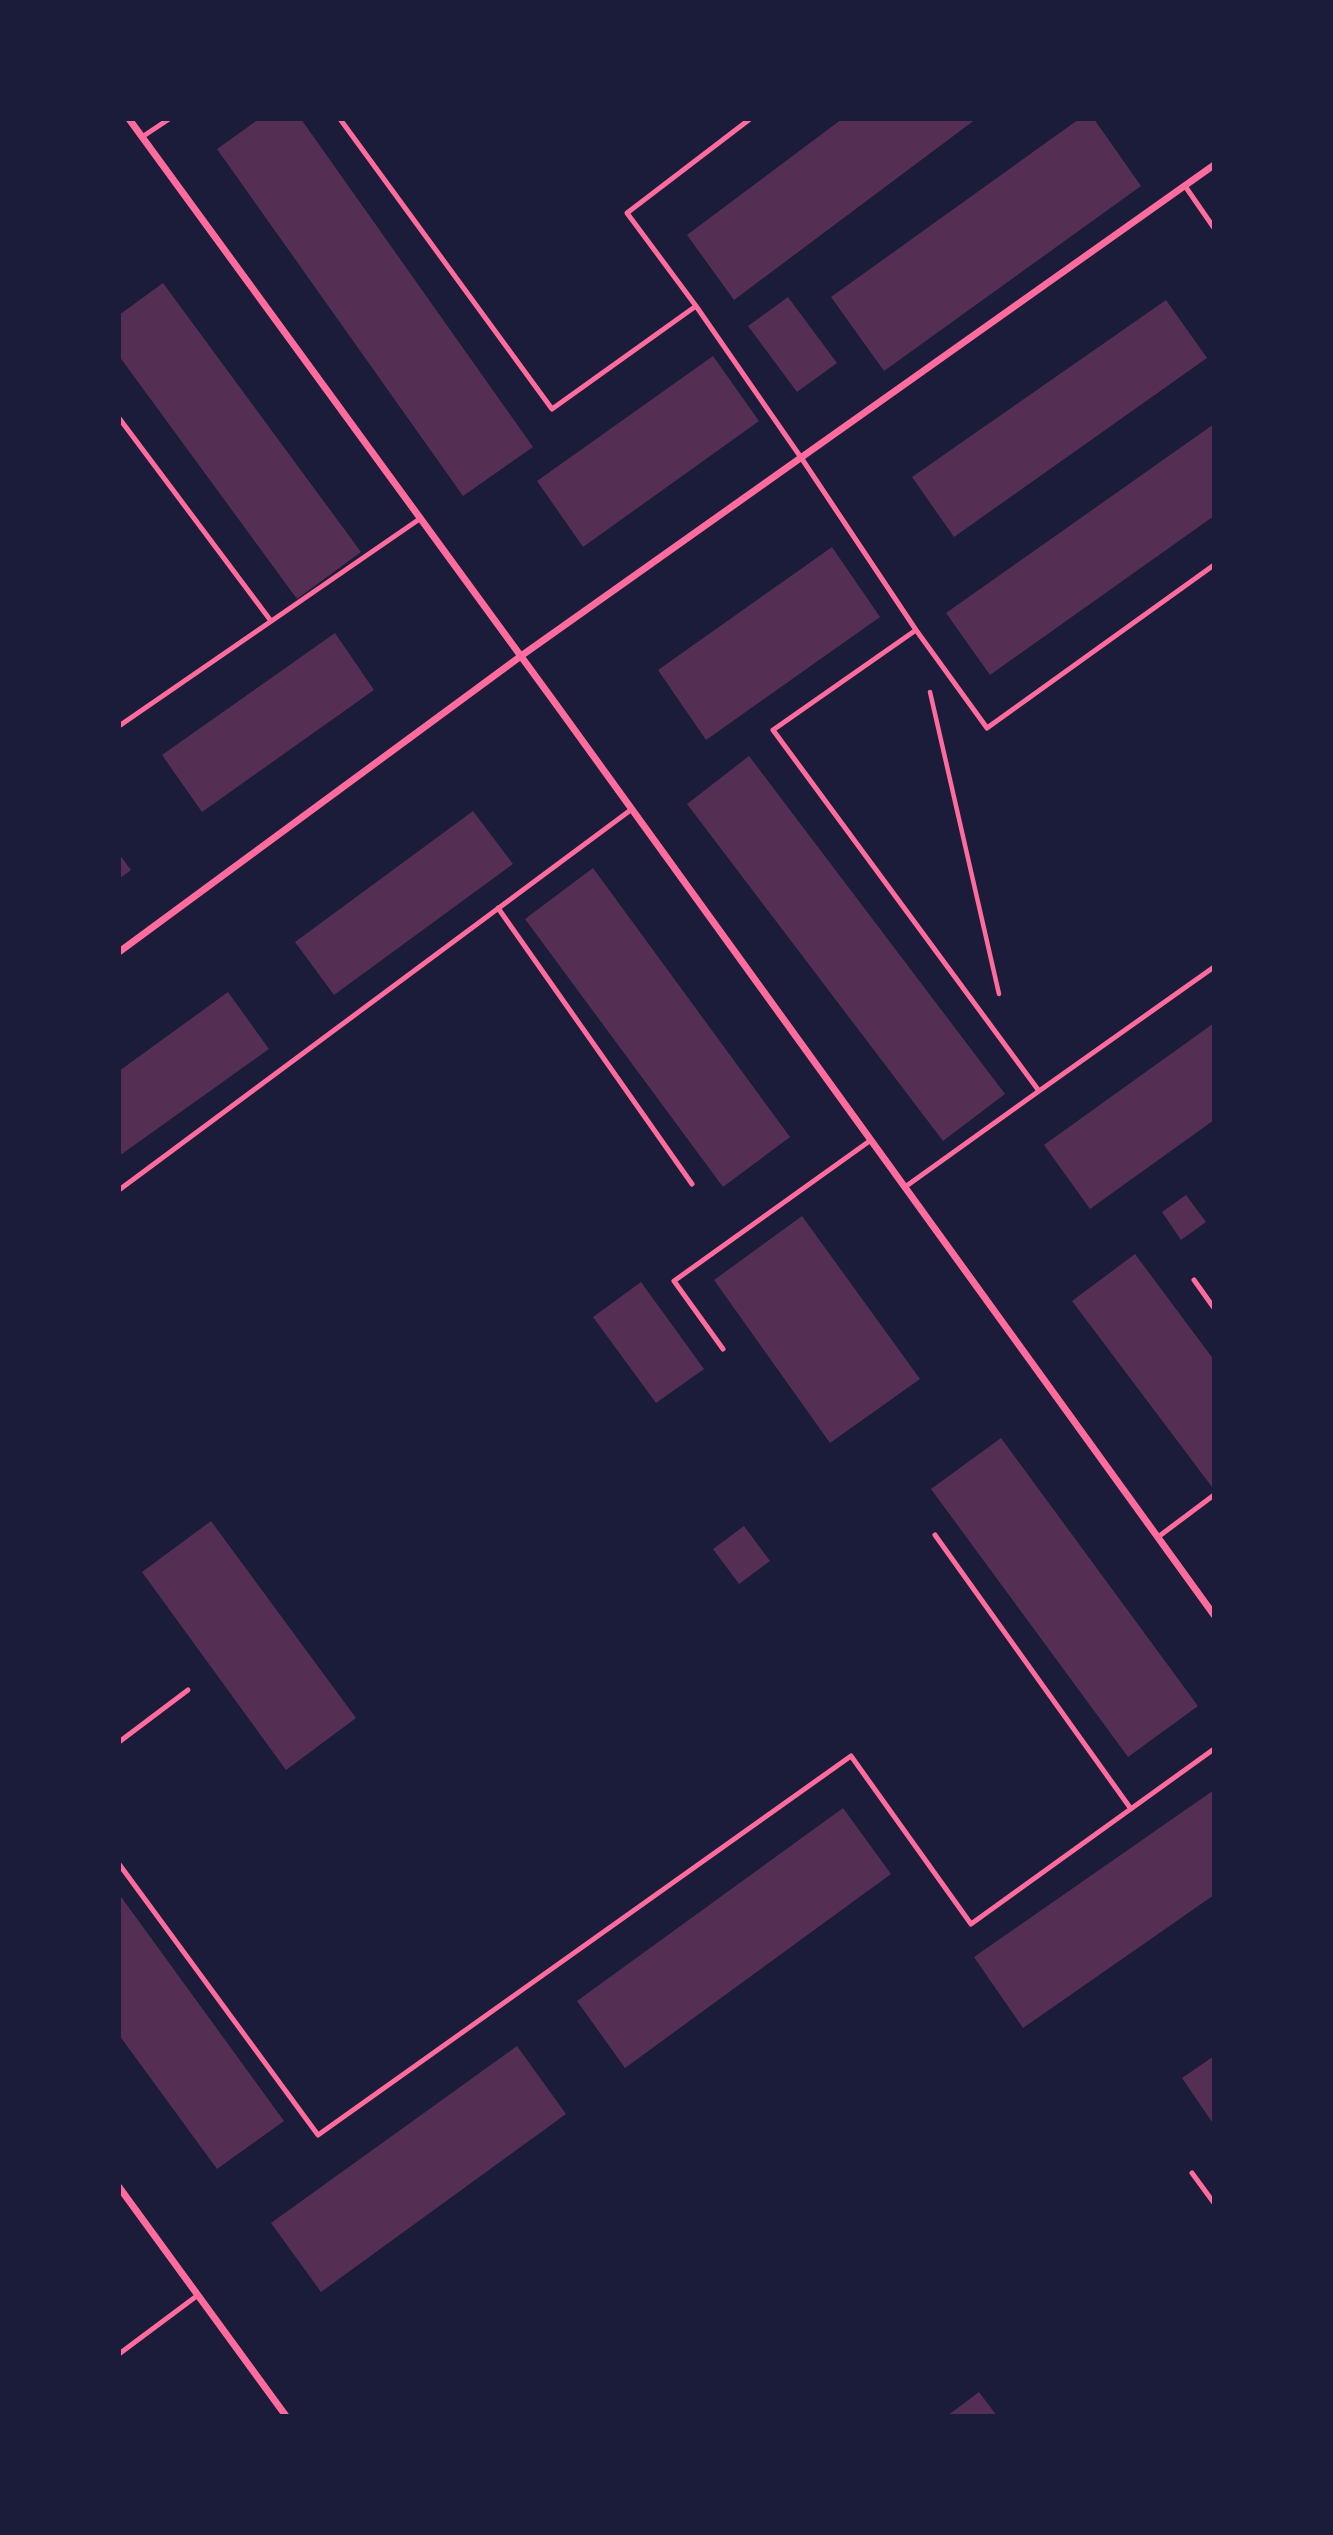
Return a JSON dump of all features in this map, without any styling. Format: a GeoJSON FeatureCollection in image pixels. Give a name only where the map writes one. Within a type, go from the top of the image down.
{"type":"FeatureCollection","features":[{"type":"Feature","properties":{"kind":"street"},"geometry":{"type":"LineString","coordinates":[[129,119],[421,518],[1214,1615]]}},
{"type":"Feature","properties":{"kind":"street"},"geometry":{"type":"LineString","coordinates":[[119,952],[521,656],[1214,165]]}},
{"type":"Feature","properties":{"kind":"street"},"geometry":{"type":"LineString","coordinates":[[119,2187],[286,2416]]}},
{"type":"Feature","properties":{"kind":"lane"},"geometry":{"type":"LineString","coordinates":[[142,137],[169,119]]}},
{"type":"Feature","properties":{"kind":"lane"},"geometry":{"type":"LineString","coordinates":[[340,119],[552,409],[696,306]]}},
{"type":"Feature","properties":{"kind":"lane"},"geometry":{"type":"LineString","coordinates":[[750,119],[627,212],[696,306],[916,629],[987,728],[1214,565]]}},
{"type":"Feature","properties":{"kind":"lane"},"geometry":{"type":"LineString","coordinates":[[1185,186],[1214,228]]}},
{"type":"Feature","properties":{"kind":"lane"},"geometry":{"type":"LineString","coordinates":[[119,418],[271,621]]}},
{"type":"Feature","properties":{"kind":"lane"},"geometry":{"type":"LineString","coordinates":[[119,726],[421,518]]}},
{"type":"Feature","properties":{"kind":"lane"},"geometry":{"type":"LineString","coordinates":[[916,629],[773,730],[1038,1091]]}},
{"type":"Feature","properties":{"kind":"lane"},"geometry":{"type":"LineString","coordinates":[[119,1189],[632,809]]}},
{"type":"Feature","properties":{"kind":"lane"},"geometry":{"type":"LineString","coordinates":[[498,908],[692,1184]]}},
{"type":"Feature","properties":{"kind":"lane"},"geometry":{"type":"LineString","coordinates":[[905,1187],[1214,967]]}},
{"type":"Feature","properties":{"kind":"lane"},"geometry":{"type":"LineString","coordinates":[[723,1349],[674,1281],[871,1140]]}},
{"type":"Feature","properties":{"kind":"lane"},"geometry":{"type":"LineString","coordinates":[[1194,1280],[1214,1308]]}},
{"type":"Feature","properties":{"kind":"lane"},"geometry":{"type":"LineString","coordinates":[[1157,1537],[1214,1495]]}},
{"type":"Feature","properties":{"kind":"lane"},"geometry":{"type":"LineString","coordinates":[[935,1535],[1131,1809]]}},
{"type":"Feature","properties":{"kind":"lane"},"geometry":{"type":"LineString","coordinates":[[119,1742],[188,1690]]}},
{"type":"Feature","properties":{"kind":"lane"},"geometry":{"type":"LineString","coordinates":[[119,1864],[318,2135],[851,1756],[971,1924],[1214,1749]]}},
{"type":"Feature","properties":{"kind":"lane"},"geometry":{"type":"LineString","coordinates":[[1192,2173],[1214,2203]]}},
{"type":"Feature","properties":{"kind":"lane"},"geometry":{"type":"LineString","coordinates":[[119,2354],[198,2295]]}},
{"type":"Feature","properties":{"kind":"path"},"geometry":{"type":"LineString","coordinates":[[928,683],[1001,1003]]}},
{"type":"Feature","properties":{"kind":"building"},"geometry":{"type":"Polygon","coordinates":[[[259,119],[301,119],[533,447],[463,496],[217,149],[259,119]]]}},
{"type":"Feature","properties":{"kind":"building"},"geometry":{"type":"Polygon","coordinates":[[[842,119],[976,119],[734,300],[687,235],[842,119]]]}},
{"type":"Feature","properties":{"kind":"building"},"geometry":{"type":"Polygon","coordinates":[[[1079,119],[1094,119],[1141,186],[884,371],[831,297],[1079,119]]]}},
{"type":"Feature","properties":{"kind":"building"},"geometry":{"type":"Polygon","coordinates":[[[163,283],[361,552],[297,599],[119,356],[119,315],[163,283]]]}},
{"type":"Feature","properties":{"kind":"building"},"geometry":{"type":"Polygon","coordinates":[[[788,297],[837,363],[797,392],[748,326],[788,297]]]}},
{"type":"Feature","properties":{"kind":"building"},"geometry":{"type":"Polygon","coordinates":[[[1166,300],[1207,358],[954,537],[912,477],[1166,300]]]}},
{"type":"Feature","properties":{"kind":"building"},"geometry":{"type":"Polygon","coordinates":[[[713,356],[759,421],[583,547],[537,481],[713,356]]]}},
{"type":"Feature","properties":{"kind":"building"},"geometry":{"type":"Polygon","coordinates":[[[1214,424],[1214,516],[990,675],[946,613],[1214,424]]]}},
{"type":"Feature","properties":{"kind":"building"},"geometry":{"type":"Polygon","coordinates":[[[832,547],[880,617],[706,740],[658,670],[832,547]]]}},
{"type":"Feature","properties":{"kind":"building"},"geometry":{"type":"Polygon","coordinates":[[[335,633],[374,690],[202,812],[162,755],[335,633]]]}},
{"type":"Feature","properties":{"kind":"building"},"geometry":{"type":"Polygon","coordinates":[[[749,756],[1005,1094],[943,1141],[687,804],[749,756]]]}},
{"type":"Feature","properties":{"kind":"building"},"geometry":{"type":"Polygon","coordinates":[[[473,811],[513,864],[334,995],[295,942],[473,811]]]}},
{"type":"Feature","properties":{"kind":"building"},"geometry":{"type":"Polygon","coordinates":[[[119,854],[131,870],[119,879],[119,854]]]}},
{"type":"Feature","properties":{"kind":"building"},"geometry":{"type":"Polygon","coordinates":[[[593,868],[790,1137],[723,1187],[525,919],[593,868]]]}},
{"type":"Feature","properties":{"kind":"building"},"geometry":{"type":"Polygon","coordinates":[[[228,992],[269,1049],[119,1156],[119,1071],[228,992]]]}},
{"type":"Feature","properties":{"kind":"building"},"geometry":{"type":"Polygon","coordinates":[[[1214,1023],[1214,1120],[1090,1209],[1044,1145],[1214,1023]]]}},
{"type":"Feature","properties":{"kind":"building"},"geometry":{"type":"Polygon","coordinates":[[[1186,1195],[1206,1222],[1181,1240],[1162,1212],[1186,1195]]]}},
{"type":"Feature","properties":{"kind":"building"},"geometry":{"type":"Polygon","coordinates":[[[802,1216],[920,1379],[830,1443],[714,1280],[802,1216]]]}},
{"type":"Feature","properties":{"kind":"building"},"geometry":{"type":"Polygon","coordinates":[[[1135,1254],[1214,1360],[1212,1487],[1072,1301],[1135,1254]]]}},
{"type":"Feature","properties":{"kind":"building"},"geometry":{"type":"Polygon","coordinates":[[[641,1282],[704,1369],[656,1403],[593,1317],[641,1282]]]}},
{"type":"Feature","properties":{"kind":"building"},"geometry":{"type":"Polygon","coordinates":[[[1001,1438],[1198,1706],[1128,1757],[931,1489],[1001,1438]]]}},
{"type":"Feature","properties":{"kind":"building"},"geometry":{"type":"Polygon","coordinates":[[[211,1521],[356,1718],[286,1770],[142,1572],[211,1521]]]}},
{"type":"Feature","properties":{"kind":"building"},"geometry":{"type":"Polygon","coordinates":[[[744,1526],[770,1561],[739,1584],[713,1549],[744,1526]]]}},
{"type":"Feature","properties":{"kind":"building"},"geometry":{"type":"Polygon","coordinates":[[[1214,1790],[1214,1895],[1023,2028],[974,1957],[1214,1790]]]}},
{"type":"Feature","properties":{"kind":"building"},"geometry":{"type":"Polygon","coordinates":[[[843,1808],[891,1874],[625,2068],[577,2001],[843,1808]]]}},
{"type":"Feature","properties":{"kind":"building"},"geometry":{"type":"Polygon","coordinates":[[[119,1894],[284,2121],[217,2169],[119,2035],[119,1894]]]}},
{"type":"Feature","properties":{"kind":"building"},"geometry":{"type":"Polygon","coordinates":[[[517,2046],[566,2114],[321,2292],[271,2223],[517,2046]]]}},
{"type":"Feature","properties":{"kind":"building"},"geometry":{"type":"Polygon","coordinates":[[[1214,2056],[1214,2125],[1182,2078],[1214,2056]]]}},
{"type":"Feature","properties":{"kind":"building"},"geometry":{"type":"Polygon","coordinates":[[[979,2392],[997,2416],[947,2416],[979,2392]]]}}]}
